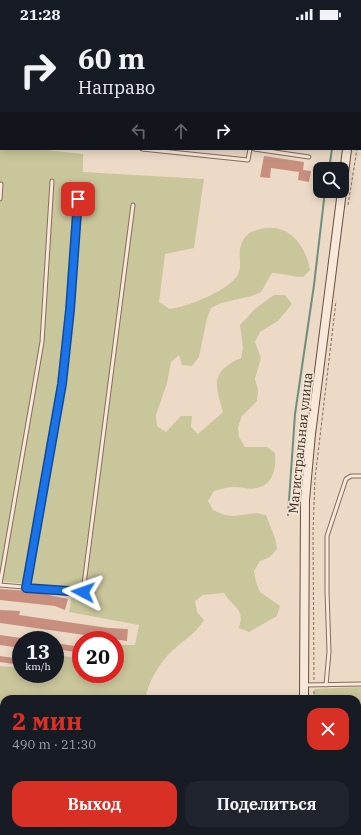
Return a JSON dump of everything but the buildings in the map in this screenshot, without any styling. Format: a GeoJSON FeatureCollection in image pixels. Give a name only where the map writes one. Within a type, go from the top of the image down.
{"type":"FeatureCollection","features":[{"type":"Feature","properties":{"kind":"main road","name":"Магистральная улица"},"geometry":{"type":"LineString","coordinates":[[345,162],[347,150]]}},
{"type":"Feature","properties":{"kind":"main road","name":"Магистральная улица"},"geometry":{"type":"LineString","coordinates":[[304,695],[304,511],[311,434],[341,198]]}},
{"type":"Feature","properties":{"kind":"lane"},"geometry":{"type":"LineString","coordinates":[[152,150],[248,160],[250,150]]}},
{"type":"Feature","properties":{"kind":"lane"},"geometry":{"type":"LineString","coordinates":[[261,150],[309,157]]}},
{"type":"Feature","properties":{"kind":"lane"},"geometry":{"type":"LineString","coordinates":[[52,181],[42,342],[0,585],[83,592],[133,206]]}},
{"type":"Feature","properties":{"kind":"lane"},"geometry":{"type":"LineString","coordinates":[[0,199],[1,184]]}},
{"type":"Feature","properties":{"kind":"lane"},"geometry":{"type":"LineString","coordinates":[[26,588],[62,384],[70,310],[78,199]]}},
{"type":"Feature","properties":{"kind":"lane"},"geometry":{"type":"LineString","coordinates":[[326,685],[329,652],[327,536],[346,479],[351,476],[361,476]]}},
{"type":"Feature","properties":{"kind":"lane"},"geometry":{"type":"LineString","coordinates":[[304,685],[361,684]]}},
{"type":"Feature","properties":{"kind":"path"},"geometry":{"type":"LineString","coordinates":[[348,206],[357,150]]}},
{"type":"Feature","properties":{"kind":"path"},"geometry":{"type":"LineString","coordinates":[[314,695],[313,526],[315,479],[336,299]]}},
{"type":"Feature","properties":{"kind":"shaded area"},"geometry":{"type":"Polygon","coordinates":[[[0,150],[45,150],[83,154],[83,172],[204,179],[194,248],[165,254],[159,302],[170,309],[196,302],[216,293],[232,282],[239,271],[240,251],[243,241],[248,234],[257,230],[271,228],[287,232],[300,244],[308,261],[310,270],[303,277],[272,273],[261,292],[252,296],[221,303],[211,308],[207,318],[199,357],[192,366],[182,365],[179,355],[171,362],[167,383],[156,415],[157,426],[166,432],[181,416],[192,416],[191,427],[198,434],[223,412],[218,394],[217,380],[224,368],[241,358],[243,348],[240,325],[255,309],[274,295],[285,295],[292,304],[278,321],[260,332],[255,342],[261,358],[255,379],[258,390],[257,401],[242,416],[238,427],[239,437],[245,447],[267,447],[275,453],[273,475],[267,483],[257,488],[232,487],[214,491],[208,501],[213,510],[224,515],[234,516],[256,513],[266,515],[275,538],[277,549],[270,557],[260,561],[254,571],[260,592],[280,606],[277,616],[249,632],[239,628],[241,616],[240,612],[224,593],[203,595],[195,601],[197,612],[204,620],[193,633],[164,660],[155,673],[146,695],[0,695],[0,666],[12,667],[12,683],[64,683],[64,656],[72,658],[72,683],[124,683],[124,645],[135,645],[139,625],[69,612],[72,594],[71,589],[0,581],[0,150]]]}},
{"type":"Feature","properties":{"kind":"shaded area"},"geometry":{"type":"Polygon","coordinates":[[[361,687],[361,695],[313,695],[314,689],[361,687]]]}},
{"type":"Feature","properties":{"kind":"waterway"},"geometry":{"type":"LineString","coordinates":[[330,162],[332,150]]}},
{"type":"Feature","properties":{"kind":"waterway"},"geometry":{"type":"LineString","coordinates":[[288,515],[295,414],[314,285],[324,198]]}},
{"type":"Feature","properties":{"kind":"route"},"geometry":{"type":"LineString","coordinates":[[78,199],[70,310],[62,384],[26,588],[83,592]]}}]}
